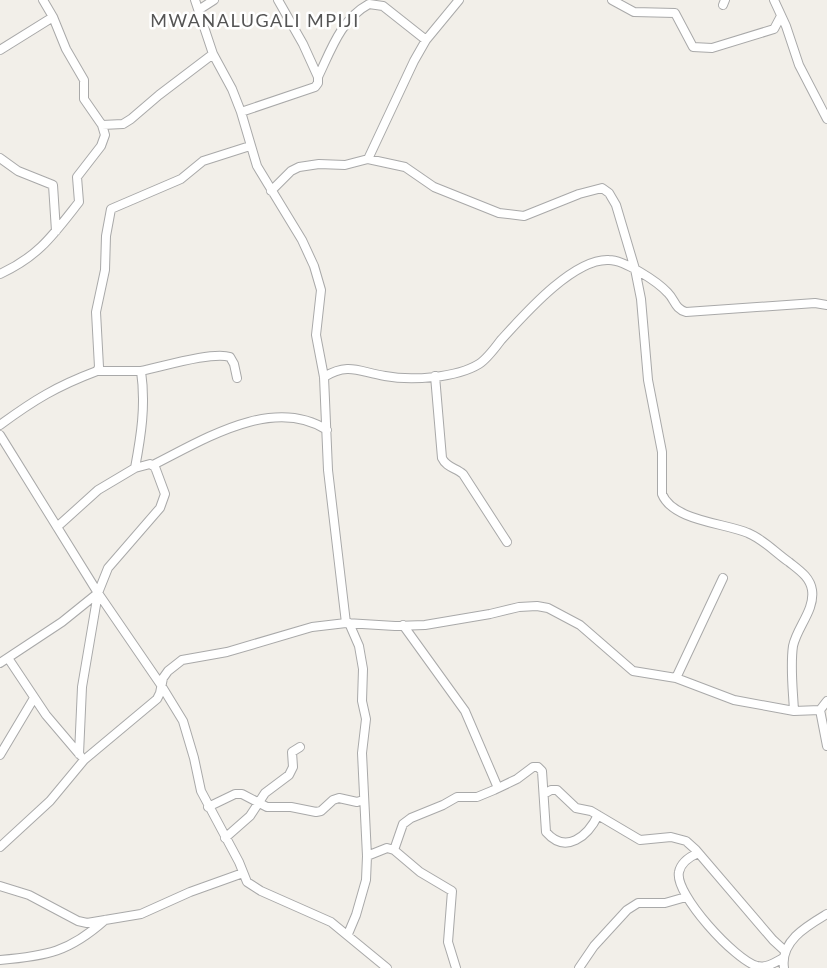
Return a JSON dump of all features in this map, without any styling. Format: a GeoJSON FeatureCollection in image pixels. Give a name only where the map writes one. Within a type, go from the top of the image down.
{"type":"FeatureCollection","features":[{"type":"Feature","properties":{"kind":"street"},"geometry":{"type":"LineString","coordinates":[[0,274],[21,264],[38,251],[79,202],[77,177],[101,147],[105,135],[102,125],[84,99],[84,80],[66,49],[53,17],[43,0]]}},
{"type":"Feature","properties":{"kind":"street"},"geometry":{"type":"LineString","coordinates":[[195,0],[200,9],[213,54],[241,112],[257,166],[302,240],[314,266],[321,290],[316,335],[324,377],[328,470],[347,623],[358,646],[363,669],[362,701],[366,719],[362,753],[366,880],[348,934]]}},
{"type":"Feature","properties":{"kind":"street"},"geometry":{"type":"LineString","coordinates":[[200,9],[214,0]]}},
{"type":"Feature","properties":{"kind":"street"},"geometry":{"type":"LineString","coordinates":[[278,0],[303,44],[318,77]]}},
{"type":"Feature","properties":{"kind":"street"},"geometry":{"type":"LineString","coordinates":[[368,159],[426,40],[459,0]]}},
{"type":"Feature","properties":{"kind":"street"},"geometry":{"type":"LineString","coordinates":[[612,0],[634,12],[675,14],[693,47],[702,49],[774,29],[781,16]]}},
{"type":"Feature","properties":{"kind":"street"},"geometry":{"type":"LineString","coordinates":[[774,0],[799,65],[827,119]]}},
{"type":"Feature","properties":{"kind":"street"},"geometry":{"type":"LineString","coordinates":[[241,112],[315,87],[346,23],[359,9],[369,4],[383,6],[426,40]]}},
{"type":"Feature","properties":{"kind":"street"},"geometry":{"type":"LineString","coordinates":[[0,50],[53,17]]}},
{"type":"Feature","properties":{"kind":"street"},"geometry":{"type":"LineString","coordinates":[[102,125],[123,124],[131,119],[213,54]]}},
{"type":"Feature","properties":{"kind":"street"},"geometry":{"type":"LineString","coordinates":[[822,110],[827,100]]}},
{"type":"Feature","properties":{"kind":"street"},"geometry":{"type":"LineString","coordinates":[[97,371],[99,367],[96,312],[105,270],[106,236],[111,208],[181,179],[203,161],[250,146]]}},
{"type":"Feature","properties":{"kind":"street"},"geometry":{"type":"LineString","coordinates":[[0,158],[18,171],[53,185],[57,231]]}},
{"type":"Feature","properties":{"kind":"street"},"geometry":{"type":"LineString","coordinates":[[271,191],[291,171],[307,164],[345,165],[368,159],[405,167],[434,187],[499,213],[524,216],[579,194],[602,188],[609,193],[616,205],[635,269],[641,299],[648,380],[662,452],[664,500],[670,506],[700,520],[747,532],[756,537],[799,570],[811,584],[812,604],[798,629],[793,646],[794,711]]}},
{"type":"Feature","properties":{"kind":"street"},"geometry":{"type":"LineString","coordinates":[[324,377],[343,368],[409,378],[464,370],[480,363],[534,304],[578,270],[608,260],[622,262],[635,269],[668,293],[676,306],[686,312],[815,303],[827,305]]}},
{"type":"Feature","properties":{"kind":"street"},"geometry":{"type":"LineString","coordinates":[[0,425],[45,394],[65,383],[97,371],[141,371],[225,355],[230,357],[234,364],[237,378]]}},
{"type":"Feature","properties":{"kind":"street"},"geometry":{"type":"LineString","coordinates":[[135,468],[142,428],[144,393],[141,371]]}},
{"type":"Feature","properties":{"kind":"street"},"geometry":{"type":"LineString","coordinates":[[435,376],[442,458],[447,465],[463,474],[507,542]]}},
{"type":"Feature","properties":{"kind":"street"},"geometry":{"type":"LineString","coordinates":[[57,527],[98,490],[135,468],[153,465],[198,442],[263,417],[305,419],[327,430]]}},
{"type":"Feature","properties":{"kind":"street"},"geometry":{"type":"LineString","coordinates":[[0,435],[98,593],[161,684],[183,721],[201,791],[247,882],[261,891],[321,917],[348,934],[387,968]]}},
{"type":"Feature","properties":{"kind":"street"},"geometry":{"type":"LineString","coordinates":[[81,757],[82,687],[98,593],[108,568],[141,532],[164,500],[164,487],[153,465]]}},
{"type":"Feature","properties":{"kind":"street"},"geometry":{"type":"LineString","coordinates":[[676,678],[723,578]]}},
{"type":"Feature","properties":{"kind":"street"},"geometry":{"type":"LineString","coordinates":[[0,663],[62,622],[98,593]]}},
{"type":"Feature","properties":{"kind":"street"},"geometry":{"type":"LineString","coordinates":[[0,847],[50,801],[81,757],[157,699],[168,671],[182,660],[227,652],[332,623],[425,625],[537,606],[548,608],[580,625],[625,666],[633,670],[676,678],[735,700],[794,711],[820,710]]}},
{"type":"Feature","properties":{"kind":"street"},"geometry":{"type":"LineString","coordinates":[[403,625],[465,711],[498,788]]}},
{"type":"Feature","properties":{"kind":"street"},"geometry":{"type":"LineString","coordinates":[[8,658],[34,698],[81,757]]}},
{"type":"Feature","properties":{"kind":"street"},"geometry":{"type":"LineString","coordinates":[[0,754],[34,698]]}},
{"type":"Feature","properties":{"kind":"street"},"geometry":{"type":"LineString","coordinates":[[827,701],[820,710],[827,746]]}},
{"type":"Feature","properties":{"kind":"street"},"geometry":{"type":"LineString","coordinates":[[225,838],[250,816],[258,802],[289,775],[293,767],[292,752],[300,747]]}},
{"type":"Feature","properties":{"kind":"street"},"geometry":{"type":"LineString","coordinates":[[394,850],[402,824],[411,818],[457,797],[477,797],[517,779],[533,767],[538,767],[542,771],[546,832],[557,840],[570,843],[584,836],[598,815]]}},
{"type":"Feature","properties":{"kind":"street"},"geometry":{"type":"LineString","coordinates":[[544,794],[557,790],[570,804],[598,815],[602,820],[622,828],[640,840],[671,837],[686,842],[698,853],[784,955],[784,968]]}},
{"type":"Feature","properties":{"kind":"street"},"geometry":{"type":"LineString","coordinates":[[208,807],[235,794],[242,794],[273,808],[291,807],[316,812],[339,798],[363,800]]}},
{"type":"Feature","properties":{"kind":"street"},"geometry":{"type":"LineString","coordinates":[[367,856],[387,848],[394,850],[420,872],[452,891],[448,942],[456,968]]}},
{"type":"Feature","properties":{"kind":"street"},"geometry":{"type":"LineString","coordinates":[[698,853],[684,861],[679,872],[686,897],[704,921],[738,954],[752,964],[768,966],[784,955],[793,938],[801,930],[827,914]]}},
{"type":"Feature","properties":{"kind":"street"},"geometry":{"type":"LineString","coordinates":[[0,886],[29,895],[78,921],[87,923],[141,914],[190,892],[243,873]]}},
{"type":"Feature","properties":{"kind":"street"},"geometry":{"type":"LineString","coordinates":[[579,968],[594,946],[627,910],[638,903],[665,903],[686,897]]}},
{"type":"Feature","properties":{"kind":"street"},"geometry":{"type":"LineString","coordinates":[[0,960],[36,957],[55,952],[85,938],[106,919]]}},
{"type":"Feature","properties":{"kind":"district","name":"MWANALUGALI MPIJI"},"geometry":{"type":"Point","coordinates":[255,21]}}]}
